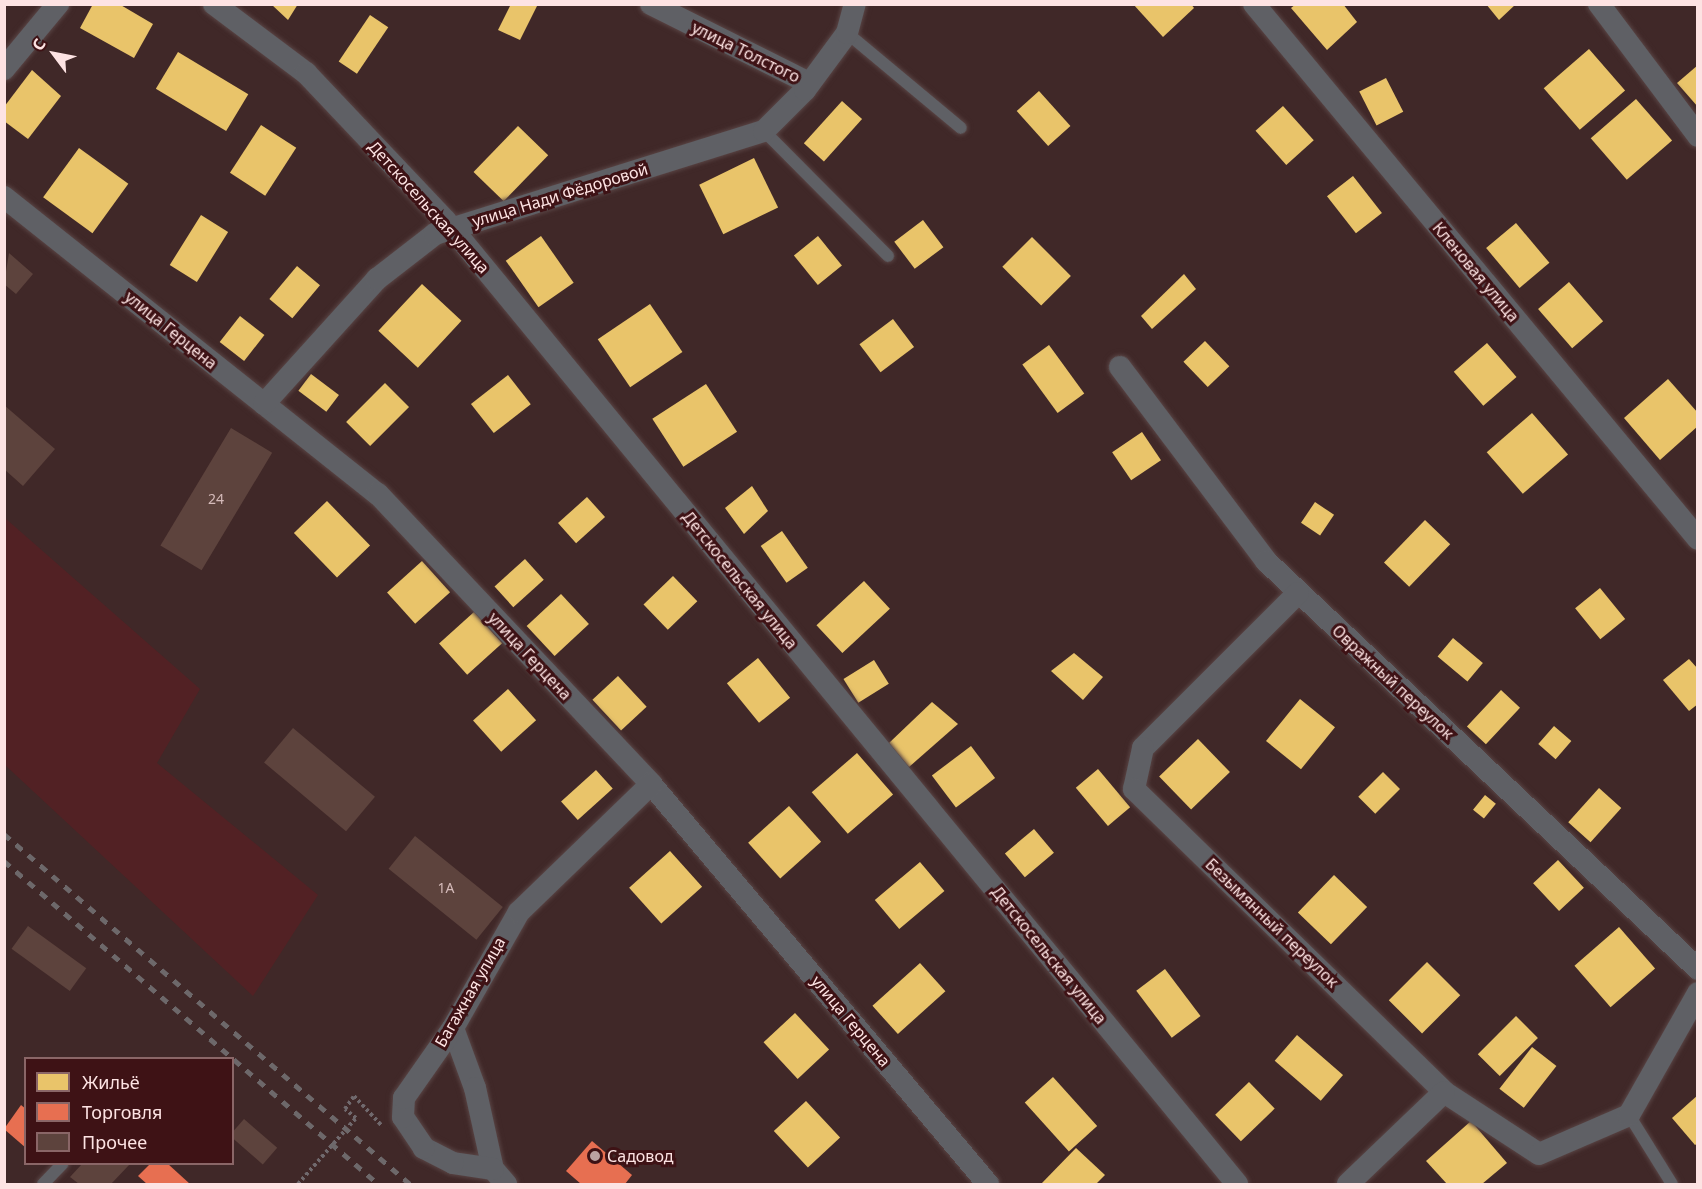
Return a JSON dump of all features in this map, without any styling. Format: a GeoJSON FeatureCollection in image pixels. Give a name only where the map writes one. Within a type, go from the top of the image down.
{"type":"FeatureCollection","features":[{"type":"Feature","properties":{"kind":"street"},"geometry":{"type":"LineString","coordinates":[[4,69],[58,4]]}},
{"type":"Feature","properties":{"kind":"street","name":"Детскосельская улица"},"geometry":{"type":"LineString","coordinates":[[214,4],[306,73],[452,228],[1237,1185]]}},
{"type":"Feature","properties":{"kind":"street","name":"улица Толстого"},"geometry":{"type":"LineString","coordinates":[[651,4],[809,84]]}},
{"type":"Feature","properties":{"kind":"street","name":"улица Нади Фёдоровой"},"geometry":{"type":"LineString","coordinates":[[264,404],[377,279],[435,234],[764,131],[809,84],[847,33],[855,4]]}},
{"type":"Feature","properties":{"kind":"street","name":"Кленовая улица"},"geometry":{"type":"LineString","coordinates":[[1254,4],[1698,539]]}},
{"type":"Feature","properties":{"kind":"street"},"geometry":{"type":"LineString","coordinates":[[1599,4],[1698,136]]}},
{"type":"Feature","properties":{"kind":"street","name":"улица Герцена"},"geometry":{"type":"LineString","coordinates":[[4,197],[378,494],[651,784],[988,1185]]}},
{"type":"Feature","properties":{"kind":"street","name":"Овражный переулок"},"geometry":{"type":"LineString","coordinates":[[1120,367],[1266,561],[1698,969]]}},
{"type":"Feature","properties":{"kind":"street","name":"Безымянный переулок"},"geometry":{"type":"LineString","coordinates":[[1298,593],[1143,748],[1134,789],[1444,1092],[1539,1154],[1629,1115]]}},
{"type":"Feature","properties":{"kind":"street","name":"Багажная улица"},"geometry":{"type":"LineString","coordinates":[[500,1177],[453,1163],[412,1136],[404,1098],[453,1028],[519,912],[651,784]]}},
{"type":"Feature","properties":{"kind":"street"},"geometry":{"type":"LineString","coordinates":[[1629,1115],[1698,993]]}},
{"type":"Feature","properties":{"kind":"street"},"geometry":{"type":"LineString","coordinates":[[453,1028],[462,1062],[475,1088],[500,1177]]}},
{"type":"Feature","properties":{"kind":"street"},"geometry":{"type":"LineString","coordinates":[[428,1063],[462,1062]]}},
{"type":"Feature","properties":{"kind":"street"},"geometry":{"type":"LineString","coordinates":[[1348,1185],[1444,1092]]}},
{"type":"Feature","properties":{"kind":"lane"},"geometry":{"type":"LineString","coordinates":[[847,33],[961,128]]}},
{"type":"Feature","properties":{"kind":"lane"},"geometry":{"type":"LineString","coordinates":[[764,131],[888,256]]}},
{"type":"Feature","properties":{"kind":"lane"},"geometry":{"type":"LineString","coordinates":[[1629,1115],[1672,1185]]}},
{"type":"Feature","properties":{"kind":"lane"},"geometry":{"type":"LineString","coordinates":[[44,1185],[61,1165]]}},
{"type":"Feature","properties":{"kind":"path"},"geometry":{"type":"LineString","coordinates":[[298,1185],[356,1118],[345,1109],[354,1096],[391,1136]]}},
{"type":"Feature","properties":{"kind":"shaded area"},"geometry":{"type":"Polygon","coordinates":[[[5,518],[200,689],[157,763],[318,895],[253,996],[5,765],[5,518]]]}},
{"type":"Feature","properties":{"kind":"building: Жильё"},"geometry":{"type":"Polygon","coordinates":[[[93,4],[119,4],[153,24],[134,58],[80,28],[93,4]]]}},
{"type":"Feature","properties":{"kind":"building: Жильё"},"geometry":{"type":"Polygon","coordinates":[[[271,4],[298,4],[288,20],[271,4]]]}},
{"type":"Feature","properties":{"kind":"building: Жильё"},"geometry":{"type":"Polygon","coordinates":[[[511,4],[538,4],[520,40],[498,30],[511,4]]]}},
{"type":"Feature","properties":{"kind":"building: Жильё"},"geometry":{"type":"Polygon","coordinates":[[[1133,4],[1191,4],[1194,8],[1163,37],[1133,4]]]}},
{"type":"Feature","properties":{"kind":"building: Жильё"},"geometry":{"type":"Polygon","coordinates":[[[1296,4],[1343,4],[1357,22],[1327,50],[1291,8],[1296,4]]]}},
{"type":"Feature","properties":{"kind":"building: Жильё"},"geometry":{"type":"Polygon","coordinates":[[[1486,4],[1516,4],[1499,20],[1486,4]]]}},
{"type":"Feature","properties":{"kind":"building: Жильё"},"geometry":{"type":"Polygon","coordinates":[[[370,15],[388,27],[357,74],[339,61],[370,15]]]}},
{"type":"Feature","properties":{"kind":"building: Жильё"},"geometry":{"type":"Polygon","coordinates":[[[1589,49],[1625,91],[1580,130],[1544,88],[1589,49]]]}},
{"type":"Feature","properties":{"kind":"building: Жильё"},"geometry":{"type":"Polygon","coordinates":[[[178,52],[248,94],[226,131],[156,89],[178,52]]]}},
{"type":"Feature","properties":{"kind":"building: Жильё"},"geometry":{"type":"Polygon","coordinates":[[[1698,65],[1698,107],[1677,83],[1698,65]]]}},
{"type":"Feature","properties":{"kind":"building: Жильё"},"geometry":{"type":"Polygon","coordinates":[[[32,70],[61,96],[28,139],[4,121],[4,107],[32,70]]]}},
{"type":"Feature","properties":{"kind":"building: Жильё"},"geometry":{"type":"Polygon","coordinates":[[[1386,78],[1403,112],[1377,125],[1359,92],[1386,78]]]}},
{"type":"Feature","properties":{"kind":"building: Жильё"},"geometry":{"type":"Polygon","coordinates":[[[1039,91],[1070,126],[1048,146],[1017,111],[1039,91]]]}},
{"type":"Feature","properties":{"kind":"building: Жильё"},"geometry":{"type":"Polygon","coordinates":[[[1636,99],[1672,141],[1627,180],[1591,138],[1636,99]]]}},
{"type":"Feature","properties":{"kind":"building: Жильё"},"geometry":{"type":"Polygon","coordinates":[[[842,101],[862,119],[824,161],[804,143],[842,101]]]}},
{"type":"Feature","properties":{"kind":"building: Жильё"},"geometry":{"type":"Polygon","coordinates":[[[1283,106],[1314,140],[1286,165],[1256,131],[1283,106]]]}},
{"type":"Feature","properties":{"kind":"building: Жильё"},"geometry":{"type":"Polygon","coordinates":[[[261,125],[296,148],[265,196],[230,173],[261,125]]]}},
{"type":"Feature","properties":{"kind":"building: Жильё"},"geometry":{"type":"Polygon","coordinates":[[[518,126],[548,155],[504,201],[474,172],[518,126]]]}},
{"type":"Feature","properties":{"kind":"building: Жильё"},"geometry":{"type":"Polygon","coordinates":[[[79,148],[128,184],[92,233],[43,197],[79,148]]]}},
{"type":"Feature","properties":{"kind":"building: Жильё"},"geometry":{"type":"Polygon","coordinates":[[[754,158],[778,207],[723,234],[699,185],[754,158]]]}},
{"type":"Feature","properties":{"kind":"building: Жильё"},"geometry":{"type":"Polygon","coordinates":[[[1353,176],[1382,213],[1356,233],[1327,196],[1353,176]]]}},
{"type":"Feature","properties":{"kind":"building: Жильё"},"geometry":{"type":"Polygon","coordinates":[[[201,215],[228,232],[197,282],[170,265],[201,215]]]}},
{"type":"Feature","properties":{"kind":"building: Жильё"},"geometry":{"type":"Polygon","coordinates":[[[923,220],[943,247],[915,269],[894,242],[923,220]]]}},
{"type":"Feature","properties":{"kind":"building: Жильё"},"geometry":{"type":"Polygon","coordinates":[[[1516,223],[1549,263],[1520,288],[1486,248],[1516,223]]]}},
{"type":"Feature","properties":{"kind":"building: Жильё"},"geometry":{"type":"Polygon","coordinates":[[[541,236],[574,283],[538,307],[506,261],[541,236]]]}},
{"type":"Feature","properties":{"kind":"building: Жильё"},"geometry":{"type":"Polygon","coordinates":[[[818,236],[842,266],[818,285],[794,256],[818,236]]]}},
{"type":"Feature","properties":{"kind":"building: Жильё"},"geometry":{"type":"Polygon","coordinates":[[[1032,237],[1071,276],[1041,306],[1002,267],[1032,237]]]}},
{"type":"Feature","properties":{"kind":"building: Жильё"},"geometry":{"type":"Polygon","coordinates":[[[297,266],[320,285],[292,318],[269,299],[297,266]]]}},
{"type":"Feature","properties":{"kind":"building: Жильё"},"geometry":{"type":"Polygon","coordinates":[[[1184,274],[1196,289],[1152,329],[1141,316],[1184,274]]]}},
{"type":"Feature","properties":{"kind":"building: Жильё"},"geometry":{"type":"Polygon","coordinates":[[[1569,282],[1603,321],[1572,348],[1538,309],[1569,282]]]}},
{"type":"Feature","properties":{"kind":"building: Жильё"},"geometry":{"type":"Polygon","coordinates":[[[422,284],[461,321],[418,368],[378,331],[422,284]]]}},
{"type":"Feature","properties":{"kind":"building: Жильё"},"geometry":{"type":"Polygon","coordinates":[[[650,304],[682,352],[630,387],[598,339],[650,304]]]}},
{"type":"Feature","properties":{"kind":"building: Жильё"},"geometry":{"type":"Polygon","coordinates":[[[240,316],[264,335],[244,361],[220,342],[240,316]]]}},
{"type":"Feature","properties":{"kind":"building: Жильё"},"geometry":{"type":"Polygon","coordinates":[[[893,319],[914,347],[881,372],[859,344],[893,319]]]}},
{"type":"Feature","properties":{"kind":"building: Жильё"},"geometry":{"type":"Polygon","coordinates":[[[1205,341],[1229,366],[1208,387],[1183,362],[1205,341]]]}},
{"type":"Feature","properties":{"kind":"building: Жильё"},"geometry":{"type":"Polygon","coordinates":[[[1487,343],[1517,377],[1483,406],[1454,372],[1487,343]]]}},
{"type":"Feature","properties":{"kind":"building: Жильё"},"geometry":{"type":"Polygon","coordinates":[[[1049,345],[1084,394],[1058,413],[1022,364],[1049,345]]]}},
{"type":"Feature","properties":{"kind":"building: Жильё"},"geometry":{"type":"Polygon","coordinates":[[[311,374],[339,395],[326,412],[298,391],[311,374]]]}},
{"type":"Feature","properties":{"kind":"building: Жильё"},"geometry":{"type":"Polygon","coordinates":[[[508,375],[531,404],[494,433],[471,404],[508,375]]]}},
{"type":"Feature","properties":{"kind":"building: Жильё"},"geometry":{"type":"Polygon","coordinates":[[[1668,379],[1698,413],[1698,426],[1660,460],[1624,418],[1668,379]]]}},
{"type":"Feature","properties":{"kind":"building: Жильё"},"geometry":{"type":"Polygon","coordinates":[[[385,383],[409,407],[370,446],[346,422],[385,383]]]}},
{"type":"Feature","properties":{"kind":"building: Жильё"},"geometry":{"type":"Polygon","coordinates":[[[706,384],[737,432],[683,467],[652,419],[706,384]]]}},
{"type":"Feature","properties":{"kind":"building: Жильё"},"geometry":{"type":"Polygon","coordinates":[[[1532,413],[1568,455],[1523,494],[1487,452],[1532,413]]]}},
{"type":"Feature","properties":{"kind":"building: Жильё"},"geometry":{"type":"Polygon","coordinates":[[[1142,432],[1161,460],[1131,480],[1112,452],[1142,432]]]}},
{"type":"Feature","properties":{"kind":"building: Жильё"},"geometry":{"type":"Polygon","coordinates":[[[752,486],[768,511],[744,534],[725,508],[752,486]]]}},
{"type":"Feature","properties":{"kind":"building: Жильё"},"geometry":{"type":"Polygon","coordinates":[[[587,497],[605,517],[576,543],[558,523],[587,497]]]}},
{"type":"Feature","properties":{"kind":"building: Жильё"},"geometry":{"type":"Polygon","coordinates":[[[327,501],[370,546],[337,578],[294,533],[327,501]]]}},
{"type":"Feature","properties":{"kind":"building: Жильё"},"geometry":{"type":"Polygon","coordinates":[[[1315,502],[1334,515],[1320,536],[1301,523],[1315,502]]]}},
{"type":"Feature","properties":{"kind":"building: Жильё"},"geometry":{"type":"Polygon","coordinates":[[[1425,520],[1450,544],[1409,587],[1384,562],[1425,520]]]}},
{"type":"Feature","properties":{"kind":"building: Жильё"},"geometry":{"type":"Polygon","coordinates":[[[782,531],[808,568],[787,583],[761,546],[782,531]]]}},
{"type":"Feature","properties":{"kind":"building: Жильё"},"geometry":{"type":"Polygon","coordinates":[[[525,559],[544,580],[513,607],[495,586],[525,559]]]}},
{"type":"Feature","properties":{"kind":"building: Жильё"},"geometry":{"type":"Polygon","coordinates":[[[422,561],[450,592],[415,624],[387,592],[422,561]]]}},
{"type":"Feature","properties":{"kind":"building: Жильё"},"geometry":{"type":"Polygon","coordinates":[[[673,576],[697,601],[668,630],[644,604],[673,576]]]}},
{"type":"Feature","properties":{"kind":"building: Жильё"},"geometry":{"type":"Polygon","coordinates":[[[864,581],[890,609],[842,653],[816,625],[864,581]]]}},
{"type":"Feature","properties":{"kind":"building: Жильё"},"geometry":{"type":"Polygon","coordinates":[[[1600,588],[1625,619],[1600,639],[1575,608],[1600,588]]]}},
{"type":"Feature","properties":{"kind":"building: Жильё"},"geometry":{"type":"Polygon","coordinates":[[[561,594],[589,624],[555,656],[527,626],[561,594]]]}},
{"type":"Feature","properties":{"kind":"building: Жильё"},"geometry":{"type":"Polygon","coordinates":[[[474,612],[502,643],[467,675],[439,643],[474,612]]]}},
{"type":"Feature","properties":{"kind":"building: Жильё"},"geometry":{"type":"Polygon","coordinates":[[[1453,638],[1483,663],[1467,681],[1438,656],[1453,638]]]}},
{"type":"Feature","properties":{"kind":"building: Жильё"},"geometry":{"type":"Polygon","coordinates":[[[1074,653],[1103,677],[1083,700],[1051,671],[1074,653]]]}},
{"type":"Feature","properties":{"kind":"building: Жильё"},"geometry":{"type":"Polygon","coordinates":[[[758,658],[790,698],[759,723],[727,683],[758,658]]]}},
{"type":"Feature","properties":{"kind":"building: Жильё"},"geometry":{"type":"Polygon","coordinates":[[[1689,659],[1698,669],[1698,704],[1689,711],[1663,680],[1689,659]]]}},
{"type":"Feature","properties":{"kind":"building: Жильё"},"geometry":{"type":"Polygon","coordinates":[[[874,660],[889,684],[858,703],[843,679],[874,660]]]}},
{"type":"Feature","properties":{"kind":"building: Жильё"},"geometry":{"type":"Polygon","coordinates":[[[618,676],[647,707],[621,731],[592,700],[618,676]]]}},
{"type":"Feature","properties":{"kind":"building: Жильё"},"geometry":{"type":"Polygon","coordinates":[[[508,689],[536,720],[501,752],[473,720],[508,689]]]}},
{"type":"Feature","properties":{"kind":"building: Жильё"},"geometry":{"type":"Polygon","coordinates":[[[1501,690],[1520,708],[1486,744],[1467,727],[1501,690]]]}},
{"type":"Feature","properties":{"kind":"building: Жильё"},"geometry":{"type":"Polygon","coordinates":[[[1300,699],[1335,727],[1301,769],[1266,741],[1300,699]]]}},
{"type":"Feature","properties":{"kind":"building: Жильё"},"geometry":{"type":"Polygon","coordinates":[[[932,702],[958,724],[909,767],[889,743],[932,702]]]}},
{"type":"Feature","properties":{"kind":"building: Жильё"},"geometry":{"type":"Polygon","coordinates":[[[1554,726],[1571,741],[1556,759],[1538,744],[1554,726]]]}},
{"type":"Feature","properties":{"kind":"building: Жильё"},"geometry":{"type":"Polygon","coordinates":[[[1198,739],[1230,772],[1191,810],[1159,777],[1198,739]]]}},
{"type":"Feature","properties":{"kind":"building: Жильё"},"geometry":{"type":"Polygon","coordinates":[[[971,746],[995,778],[956,807],[932,775],[971,746]]]}},
{"type":"Feature","properties":{"kind":"building: Жильё"},"geometry":{"type":"Polygon","coordinates":[[[857,753],[893,795],[848,834],[812,792],[857,753]]]}},
{"type":"Feature","properties":{"kind":"building: Жильё"},"geometry":{"type":"Polygon","coordinates":[[[1098,769],[1130,807],[1108,826],[1076,788],[1098,769]]]}},
{"type":"Feature","properties":{"kind":"building: Жильё"},"geometry":{"type":"Polygon","coordinates":[[[596,770],[613,789],[578,820],[561,801],[596,770]]]}},
{"type":"Feature","properties":{"kind":"building: Жильё"},"geometry":{"type":"Polygon","coordinates":[[[1383,772],[1400,789],[1375,814],[1358,797],[1383,772]]]}},
{"type":"Feature","properties":{"kind":"building: Жильё"},"geometry":{"type":"Polygon","coordinates":[[[1599,788],[1621,808],[1591,842],[1568,822],[1599,788]]]}},
{"type":"Feature","properties":{"kind":"building: Жильё"},"geometry":{"type":"Polygon","coordinates":[[[1485,795],[1496,804],[1484,819],[1473,810],[1485,795]]]}},
{"type":"Feature","properties":{"kind":"building: Жильё"},"geometry":{"type":"Polygon","coordinates":[[[789,806],[821,842],[780,878],[748,843],[789,806]]]}},
{"type":"Feature","properties":{"kind":"building: Жильё"},"geometry":{"type":"Polygon","coordinates":[[[1034,829],[1054,853],[1025,877],[1005,853],[1034,829]]]}},
{"type":"Feature","properties":{"kind":"building: Жильё"},"geometry":{"type":"Polygon","coordinates":[[[670,851],[702,887],[661,923],[629,888],[670,851]]]}},
{"type":"Feature","properties":{"kind":"building: Жильё"},"geometry":{"type":"Polygon","coordinates":[[[1558,860],[1584,888],[1559,911],[1533,883],[1558,860]]]}},
{"type":"Feature","properties":{"kind":"building: Жильё"},"geometry":{"type":"Polygon","coordinates":[[[920,862],[944,891],[899,929],[875,900],[920,862]]]}},
{"type":"Feature","properties":{"kind":"building: Жильё"},"geometry":{"type":"Polygon","coordinates":[[[1334,875],[1367,907],[1331,944],[1298,912],[1334,875]]]}},
{"type":"Feature","properties":{"kind":"building: Жильё"},"geometry":{"type":"Polygon","coordinates":[[[1619,927],[1655,969],[1611,1007],[1574,966],[1619,927]]]}},
{"type":"Feature","properties":{"kind":"building: Жильё"},"geometry":{"type":"Polygon","coordinates":[[[1427,962],[1460,995],[1422,1033],[1389,1000],[1427,962]]]}},
{"type":"Feature","properties":{"kind":"building: Жильё"},"geometry":{"type":"Polygon","coordinates":[[[920,963],[945,991],[898,1034],[872,1006],[920,963]]]}},
{"type":"Feature","properties":{"kind":"building: Жильё"},"geometry":{"type":"Polygon","coordinates":[[[1165,969],[1201,1016],[1172,1038],[1136,991],[1165,969]]]}},
{"type":"Feature","properties":{"kind":"building: Жильё"},"geometry":{"type":"Polygon","coordinates":[[[795,1013],[829,1050],[798,1079],[764,1042],[795,1013]]]}},
{"type":"Feature","properties":{"kind":"building: Жильё"},"geometry":{"type":"Polygon","coordinates":[[[1516,1016],[1538,1038],[1500,1076],[1478,1054],[1516,1016]]]}},
{"type":"Feature","properties":{"kind":"building: Жильё"},"geometry":{"type":"Polygon","coordinates":[[[1297,1035],[1343,1075],[1321,1101],[1275,1061],[1297,1035]]]}},
{"type":"Feature","properties":{"kind":"building: Жильё"},"geometry":{"type":"Polygon","coordinates":[[[1532,1047],[1556,1066],[1524,1108],[1499,1089],[1532,1047]]]}},
{"type":"Feature","properties":{"kind":"building: Жильё"},"geometry":{"type":"Polygon","coordinates":[[[1053,1077],[1097,1126],[1069,1151],[1025,1102],[1053,1077]]]}},
{"type":"Feature","properties":{"kind":"building: Жильё"},"geometry":{"type":"Polygon","coordinates":[[[1249,1082],[1275,1109],[1241,1141],[1215,1115],[1249,1082]]]}},
{"type":"Feature","properties":{"kind":"building: Жильё"},"geometry":{"type":"Polygon","coordinates":[[[1698,1095],[1698,1143],[1695,1145],[1672,1118],[1698,1095]]]}},
{"type":"Feature","properties":{"kind":"building: Жильё"},"geometry":{"type":"Polygon","coordinates":[[[806,1101],[840,1138],[808,1168],[774,1131],[806,1101]]]}},
{"type":"Feature","properties":{"kind":"building: Жильё"},"geometry":{"type":"Polygon","coordinates":[[[1471,1121],[1507,1163],[1482,1184],[1447,1184],[1426,1161],[1471,1121]]]}},
{"type":"Feature","properties":{"kind":"building: Жильё"},"geometry":{"type":"Polygon","coordinates":[[[1076,1148],[1105,1175],[1096,1184],[1041,1184],[1076,1148]]]}},
{"type":"Feature","properties":{"kind":"building: Торговля"},"geometry":{"type":"Polygon","coordinates":[[[21,1105],[24,1107],[24,1146],[4,1129],[21,1105]]]}},
{"type":"Feature","properties":{"kind":"building: Торговля","name":"Садовод"},"geometry":{"type":"Polygon","coordinates":[[[592,1141],[632,1175],[625,1184],[581,1184],[566,1171],[592,1141]]]}},
{"type":"Feature","properties":{"kind":"building: Торговля"},"geometry":{"type":"Polygon","coordinates":[[[149,1165],[169,1165],[190,1184],[147,1184],[138,1176],[149,1165]]]}},
{"type":"Feature","properties":{"kind":"building: Прочее"},"geometry":{"type":"Polygon","coordinates":[[[9,253],[33,274],[16,294],[4,284],[9,253]]]}},
{"type":"Feature","properties":{"kind":"building: Прочее"},"geometry":{"type":"Polygon","coordinates":[[[4,405],[55,449],[23,486],[4,469],[4,405]]]}},
{"type":"Feature","properties":{"kind":"building: Прочее"},"geometry":{"type":"Polygon","coordinates":[[[231,428],[272,453],[202,570],[160,545],[231,428]]]}},
{"type":"Feature","properties":{"kind":"building: Прочее"},"geometry":{"type":"Polygon","coordinates":[[[293,728],[375,797],[346,831],[264,762],[293,728]]]}},
{"type":"Feature","properties":{"kind":"building: Прочее"},"geometry":{"type":"Polygon","coordinates":[[[415,836],[503,907],[476,940],[389,869],[415,836]]]}},
{"type":"Feature","properties":{"kind":"building: Прочее"},"geometry":{"type":"Polygon","coordinates":[[[28,926],[86,968],[70,991],[12,949],[28,926]]]}},
{"type":"Feature","properties":{"kind":"building: Прочее"},"geometry":{"type":"Polygon","coordinates":[[[244,1119],[277,1148],[263,1164],[234,1139],[234,1131],[244,1119]]]}},
{"type":"Feature","properties":{"kind":"building: Прочее"},"geometry":{"type":"Polygon","coordinates":[[[81,1165],[129,1165],[111,1184],[79,1184],[70,1177],[81,1165]]]}},
{"type":"Feature","properties":{"kind":"railway"},"geometry":{"type":"LineString","coordinates":[[4,834],[410,1184]]}},
{"type":"Feature","properties":{"kind":"railway"},"geometry":{"type":"LineString","coordinates":[[4,861],[231,1057]]}},
{"type":"Feature","properties":{"kind":"railway"},"geometry":{"type":"LineString","coordinates":[[234,1060],[378,1184]]}},
{"type":"Feature","properties":{"kind":"place","name":"Садовод"},"geometry":{"type":"Point","coordinates":[595,1156]}}]}
